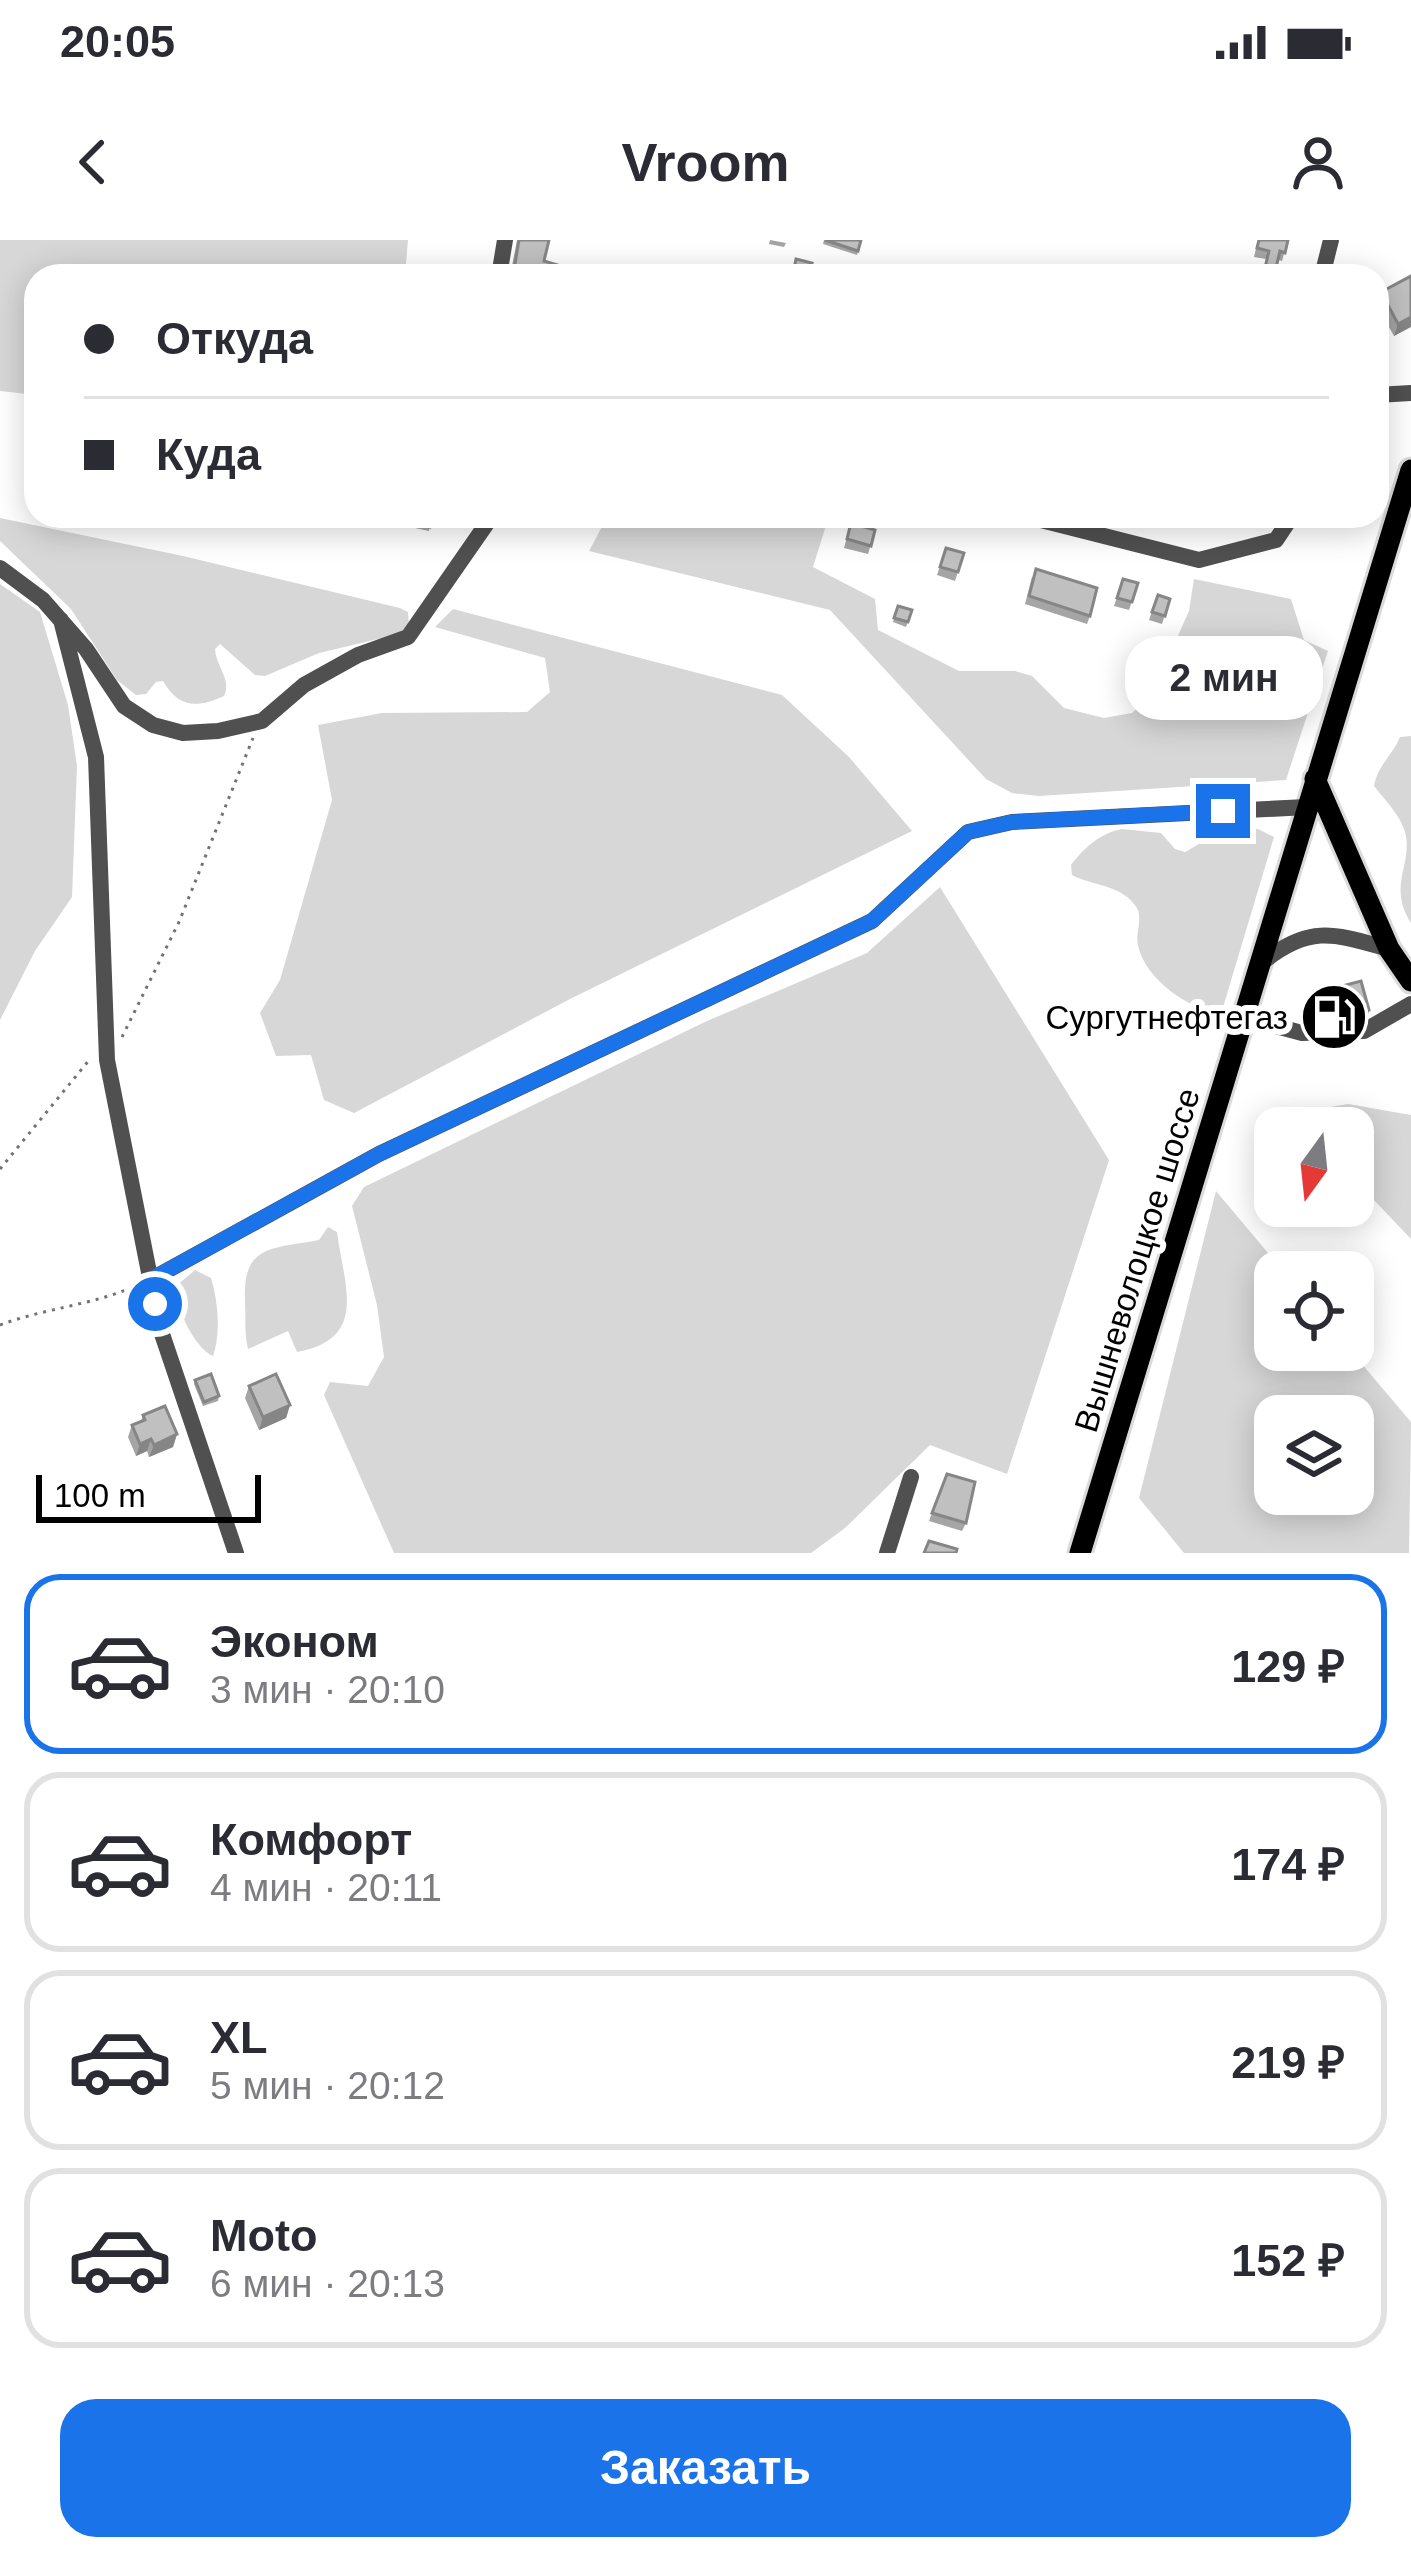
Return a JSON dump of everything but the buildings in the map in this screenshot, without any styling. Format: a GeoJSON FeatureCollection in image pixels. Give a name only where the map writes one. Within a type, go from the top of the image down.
{"type":"FeatureCollection","features":[{"type":"Feature","properties":{"kind":"main road","name":"Вышневолоцкое шоссе"},"geometry":{"type":"LineString","coordinates":[[1080,1553],[1411,470]]}},
{"type":"Feature","properties":{"kind":"main road"},"geometry":{"type":"LineString","coordinates":[[1315,779],[1389,949],[1411,981]]}},
{"type":"Feature","properties":{"kind":"street"},"geometry":{"type":"LineString","coordinates":[[0,568],[61,620],[124,706],[153,725],[183,733],[218,731],[262,721],[304,685],[358,655],[407,637],[484,528]]}},
{"type":"Feature","properties":{"kind":"street"},"geometry":{"type":"LineString","coordinates":[[1072,528],[1199,560],[1276,540],[1284,528]]}},
{"type":"Feature","properties":{"kind":"street"},"geometry":{"type":"LineString","coordinates":[[61,620],[96,757],[106,1060],[160,1328],[236,1553]]}},
{"type":"Feature","properties":{"kind":"street"},"geometry":{"type":"LineString","coordinates":[[150,1280],[379,1154],[872,921],[968,832],[1012,822],[1307,807]]}},
{"type":"Feature","properties":{"kind":"street"},"geometry":{"type":"LineString","coordinates":[[1264,961],[1297,938],[1310,935],[1344,936],[1389,949]]}},
{"type":"Feature","properties":{"kind":"street"},"geometry":{"type":"LineString","coordinates":[[1246,1018],[1302,1033],[1364,1031],[1411,1004]]}},
{"type":"Feature","properties":{"kind":"street"},"geometry":{"type":"LineString","coordinates":[[887,1553],[911,1477]]}},
{"type":"Feature","properties":{"kind":"path"},"geometry":{"type":"LineString","coordinates":[[106,1060],[179,922],[241,760],[262,721]]}},
{"type":"Feature","properties":{"kind":"path"},"geometry":{"type":"LineString","coordinates":[[0,1169],[106,1040]]}},
{"type":"Feature","properties":{"kind":"path"},"geometry":{"type":"LineString","coordinates":[[0,1324],[117,1294],[150,1280]]}},
{"type":"Feature","properties":{"kind":"shaded area"},"geometry":{"type":"Polygon","coordinates":[[[0,240],[408,240],[406,264],[24,264],[24,394],[0,391],[0,240]]]}},
{"type":"Feature","properties":{"kind":"shaded area"},"geometry":{"type":"Polygon","coordinates":[[[0,518],[24,523],[24,528],[48,528],[183,556],[400,608],[408,612],[409,627],[395,635],[319,653],[265,676],[255,675],[220,644],[215,649],[226,684],[224,696],[189,703],[175,696],[163,681],[146,694],[136,695],[117,680],[71,609],[0,541],[0,518]]]}},
{"type":"Feature","properties":{"kind":"shaded area"},"geometry":{"type":"Polygon","coordinates":[[[601,528],[825,528],[813,567],[875,599],[878,630],[959,671],[1015,671],[1032,676],[1064,708],[1104,718],[1132,713],[1152,694],[1189,611],[1194,579],[1291,599],[1304,640],[1328,651],[1286,780],[1039,796],[1012,793],[986,779],[830,610],[589,551],[601,528]]]}},
{"type":"Feature","properties":{"kind":"shaded area"},"geometry":{"type":"Polygon","coordinates":[[[0,584],[40,612],[68,705],[77,766],[72,897],[35,951],[0,1020],[0,584]]]}},
{"type":"Feature","properties":{"kind":"shaded area"},"geometry":{"type":"Polygon","coordinates":[[[453,609],[782,695],[849,757],[912,831],[570,999],[354,1113],[324,1100],[311,1055],[276,1056],[260,1013],[280,980],[332,800],[318,725],[382,713],[527,712],[550,692],[545,658],[435,627],[453,609]]]}},
{"type":"Feature","properties":{"kind":"shaded area"},"geometry":{"type":"Polygon","coordinates":[[[1411,736],[1411,923],[1401,899],[1407,847],[1404,829],[1374,786],[1400,737],[1411,736]]]}},
{"type":"Feature","properties":{"kind":"shaded area"},"geometry":{"type":"Polygon","coordinates":[[[1122,829],[1161,833],[1175,849],[1185,852],[1225,829],[1258,829],[1274,837],[1221,1014],[1182,999],[1149,969],[1138,945],[1139,913],[1131,900],[1072,875],[1071,865],[1087,847],[1122,829]]]}},
{"type":"Feature","properties":{"kind":"shaded area"},"geometry":{"type":"Polygon","coordinates":[[[940,887],[1109,1160],[1007,1474],[930,1445],[845,1528],[811,1553],[394,1553],[324,1395],[330,1382],[368,1386],[384,1357],[377,1305],[352,1206],[364,1187],[707,1021],[867,953],[940,887]]]}},
{"type":"Feature","properties":{"kind":"shaded area"},"geometry":{"type":"Polygon","coordinates":[[[1374,1109],[1411,1115],[1411,1239],[1374,1200],[1374,1109]]]}},
{"type":"Feature","properties":{"kind":"shaded area"},"geometry":{"type":"Polygon","coordinates":[[[1216,1191],[1266,1251],[1254,1251],[1254,1371],[1368,1371],[1411,1422],[1409,1553],[1184,1553],[1139,1498],[1216,1191]]]}},
{"type":"Feature","properties":{"kind":"shaded area"},"geometry":{"type":"Polygon","coordinates":[[[328,1227],[337,1232],[344,1272],[347,1307],[343,1323],[320,1345],[297,1352],[288,1331],[248,1349],[245,1282],[249,1268],[264,1252],[319,1240],[328,1227]]]}},
{"type":"Feature","properties":{"kind":"shaded area"},"geometry":{"type":"Polygon","coordinates":[[[195,1270],[211,1278],[213,1287],[218,1328],[213,1356],[193,1335],[177,1295],[176,1286],[195,1270]]]}},
{"type":"Feature","properties":{"kind":"place","name":"Сургутнефтегаз"},"geometry":{"type":"Point","coordinates":[1334,1017]}},
{"type":"Feature","properties":{"kind":"route"},"geometry":{"type":"LineString","coordinates":[[155,1304],[150,1280],[379,1154],[872,921],[968,832],[1012,822],[1223,811]]}}]}
